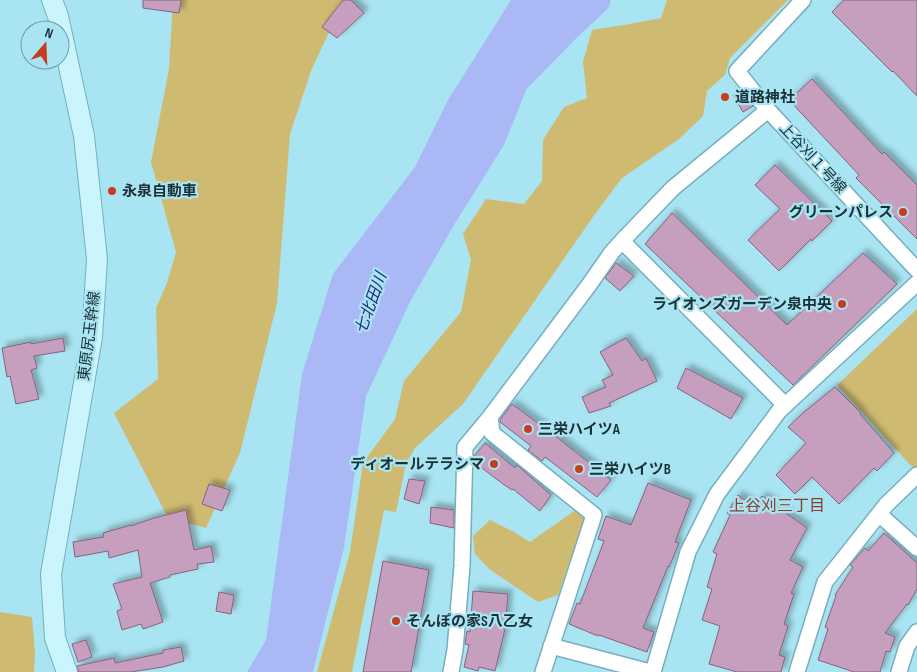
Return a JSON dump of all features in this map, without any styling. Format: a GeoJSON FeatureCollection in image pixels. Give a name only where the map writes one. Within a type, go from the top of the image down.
{"type":"FeatureCollection","features":[{"type":"Feature","properties":{"kind":"street","name":"東原尻玉幹線"},"geometry":{"type":"LineString","coordinates":[[52,0],[58,16],[84,136],[97,259],[92,337],[51,574],[55,638],[67,672]]}},
{"type":"Feature","properties":{"kind":"street","name":"上谷刈１号線"},"geometry":{"type":"LineString","coordinates":[[803,0],[737,71],[768,110],[917,270]]}},
{"type":"Feature","properties":{"kind":"street"},"geometry":{"type":"LineString","coordinates":[[450,672],[455,650],[462,566],[465,447],[490,417],[612,252],[673,188],[768,110]]}},
{"type":"Feature","properties":{"kind":"street"},"geometry":{"type":"LineString","coordinates":[[622,241],[785,404]]}},
{"type":"Feature","properties":{"kind":"street"},"geometry":{"type":"LineString","coordinates":[[551,646],[651,672],[688,552],[716,494],[785,404],[917,283]]}},
{"type":"Feature","properties":{"kind":"street"},"geometry":{"type":"LineString","coordinates":[[490,417],[492,434],[594,515],[543,672]]}},
{"type":"Feature","properties":{"kind":"street"},"geometry":{"type":"LineString","coordinates":[[797,672],[825,582],[886,505],[917,474]]}},
{"type":"Feature","properties":{"kind":"street"},"geometry":{"type":"LineString","coordinates":[[879,514],[917,548]]}},
{"type":"Feature","properties":{"kind":"street"},"geometry":{"type":"LineString","coordinates":[[899,672],[907,646],[917,632]]}},
{"type":"Feature","properties":{"kind":"shaded area"},"geometry":{"type":"Polygon","coordinates":[[[173,0],[347,0],[339,11],[311,71],[290,134],[277,303],[240,453],[206,528],[168,518],[114,413],[158,379],[156,308],[167,283],[176,252],[151,162],[169,69],[173,0]]]}},
{"type":"Feature","properties":{"kind":"shaded area"},"geometry":{"type":"Polygon","coordinates":[[[667,0],[788,0],[730,58],[725,75],[707,91],[703,116],[679,139],[622,178],[463,404],[415,448],[406,464],[396,512],[384,510],[352,672],[317,672],[350,552],[363,463],[395,419],[404,381],[461,312],[471,260],[463,234],[486,199],[524,204],[542,181],[543,140],[564,107],[587,98],[583,62],[592,30],[661,18],[667,0]]]}},
{"type":"Feature","properties":{"kind":"shaded area"},"geometry":{"type":"Polygon","coordinates":[[[917,309],[917,466],[914,469],[837,385],[917,309]]]}},
{"type":"Feature","properties":{"kind":"shaded area"},"geometry":{"type":"Polygon","coordinates":[[[577,509],[585,517],[558,595],[538,602],[489,569],[475,554],[473,536],[490,520],[530,542],[577,509]]]}},
{"type":"Feature","properties":{"kind":"shaded area"},"geometry":{"type":"Polygon","coordinates":[[[0,612],[32,617],[35,651],[34,672],[0,672],[0,612]]]}},
{"type":"Feature","properties":{"kind":"water"},"geometry":{"type":"Polygon","coordinates":[[[511,0],[580,0],[551,28],[504,145],[454,225],[410,302],[366,396],[344,548],[313,672],[247,672],[266,640],[302,374],[333,274],[415,167],[448,100],[511,0]]]}},
{"type":"Feature","properties":{"kind":"building"},"geometry":{"type":"Polygon","coordinates":[[[143,0],[181,0],[179,13],[143,8],[143,0]]]}},
{"type":"Feature","properties":{"kind":"building"},"geometry":{"type":"Polygon","coordinates":[[[343,0],[351,0],[364,13],[337,38],[322,27],[343,0]]]}},
{"type":"Feature","properties":{"kind":"building"},"geometry":{"type":"Polygon","coordinates":[[[844,0],[917,0],[917,96],[832,12],[844,0]]]}},
{"type":"Feature","properties":{"kind":"building"},"geometry":{"type":"Polygon","coordinates":[[[812,79],[882,154],[884,152],[917,185],[917,239],[856,178],[859,175],[789,100],[812,79]]]}},
{"type":"Feature","properties":{"kind":"building"},"geometry":{"type":"Polygon","coordinates":[[[740,90],[753,106],[743,112],[733,95],[740,90]]]}},
{"type":"Feature","properties":{"kind":"building"},"geometry":{"type":"Polygon","coordinates":[[[775,165],[832,221],[779,271],[748,240],[780,209],[755,185],[775,165]]]}},
{"type":"Feature","properties":{"kind":"building","name":"ライオンズガーデン泉中央"},"geometry":{"type":"Polygon","coordinates":[[[672,213],[787,325],[863,253],[897,284],[793,385],[645,244],[672,213]]]}},
{"type":"Feature","properties":{"kind":"building"},"geometry":{"type":"Polygon","coordinates":[[[616,263],[634,276],[620,291],[605,278],[616,263]]]}},
{"type":"Feature","properties":{"kind":"building"},"geometry":{"type":"Polygon","coordinates":[[[63,338],[65,351],[34,356],[37,368],[31,370],[39,399],[16,404],[10,376],[7,377],[2,348],[63,338]]]}},
{"type":"Feature","properties":{"kind":"building"},"geometry":{"type":"Polygon","coordinates":[[[626,338],[642,361],[646,358],[657,381],[609,403],[611,406],[589,413],[582,397],[606,387],[602,380],[613,375],[600,352],[626,338]]]}},
{"type":"Feature","properties":{"kind":"building"},"geometry":{"type":"Polygon","coordinates":[[[686,368],[743,398],[731,419],[677,388],[686,368]]]}},
{"type":"Feature","properties":{"kind":"building"},"geometry":{"type":"Polygon","coordinates":[[[835,387],[861,413],[894,453],[877,471],[874,468],[839,504],[812,477],[795,494],[776,475],[806,443],[788,427],[835,387]]]}},
{"type":"Feature","properties":{"kind":"building"},"geometry":{"type":"Polygon","coordinates":[[[512,404],[611,480],[597,497],[545,457],[542,461],[528,450],[531,446],[500,422],[512,404]]]}},
{"type":"Feature","properties":{"kind":"building"},"geometry":{"type":"Polygon","coordinates":[[[485,443],[515,468],[517,465],[551,495],[540,511],[513,489],[503,484],[474,462],[474,456],[485,443]]]}},
{"type":"Feature","properties":{"kind":"building"},"geometry":{"type":"Polygon","coordinates":[[[409,479],[425,481],[419,504],[404,499],[409,479]]]}},
{"type":"Feature","properties":{"kind":"building"},"geometry":{"type":"Polygon","coordinates":[[[648,483],[691,500],[675,542],[679,543],[643,628],[654,632],[647,652],[569,624],[577,603],[580,604],[604,541],[598,539],[606,516],[631,525],[648,483]]]}},
{"type":"Feature","properties":{"kind":"building"},"geometry":{"type":"Polygon","coordinates":[[[209,484],[230,490],[222,511],[202,504],[209,484]]]}},
{"type":"Feature","properties":{"kind":"building"},"geometry":{"type":"Polygon","coordinates":[[[738,495],[755,507],[762,496],[807,528],[790,560],[803,567],[791,593],[794,594],[784,624],[788,626],[779,655],[785,657],[781,672],[737,672],[709,664],[720,626],[702,620],[712,589],[707,587],[717,554],[713,552],[730,515],[727,513],[738,495]]]}},
{"type":"Feature","properties":{"kind":"building"},"geometry":{"type":"Polygon","coordinates":[[[431,507],[454,510],[454,528],[430,523],[431,507]]]}},
{"type":"Feature","properties":{"kind":"building"},"geometry":{"type":"Polygon","coordinates":[[[186,510],[194,550],[211,546],[214,562],[197,564],[198,569],[170,575],[170,577],[150,583],[163,622],[143,629],[141,624],[122,630],[117,611],[122,609],[113,584],[142,577],[138,550],[109,558],[108,551],[75,557],[73,542],[104,537],[103,533],[186,510]]]}},
{"type":"Feature","properties":{"kind":"building"},"geometry":{"type":"Polygon","coordinates":[[[884,533],[917,563],[917,589],[908,605],[885,633],[895,637],[890,652],[886,651],[880,672],[854,672],[818,660],[828,629],[825,627],[835,595],[853,567],[850,565],[865,548],[868,551],[884,533]]]}},
{"type":"Feature","properties":{"kind":"building","name":"そんぽの家S八乙女"},"geometry":{"type":"Polygon","coordinates":[[[383,561],[429,570],[411,672],[363,672],[383,561]]]}},
{"type":"Feature","properties":{"kind":"building"},"geometry":{"type":"Polygon","coordinates":[[[473,591],[508,594],[505,629],[495,671],[479,667],[478,671],[464,667],[469,645],[465,644],[467,631],[470,632],[473,591]]]}},
{"type":"Feature","properties":{"kind":"building"},"geometry":{"type":"Polygon","coordinates":[[[219,592],[234,595],[231,614],[216,611],[219,592]]]}},
{"type":"Feature","properties":{"kind":"building"},"geometry":{"type":"Polygon","coordinates":[[[86,640],[92,657],[78,662],[72,644],[86,640]]]}},
{"type":"Feature","properties":{"kind":"building"},"geometry":{"type":"Polygon","coordinates":[[[181,647],[184,661],[163,667],[131,672],[79,672],[77,666],[114,658],[115,663],[163,653],[163,650],[181,647]]]}},
{"type":"Feature","properties":{"kind":"waterway","name":"七北田川"},"geometry":{"type":"LineString","coordinates":[[514,81],[596,0]]}},
{"type":"Feature","properties":{"kind":"place","name":"道路神社"},"geometry":{"type":"Point","coordinates":[725,97]}},
{"type":"Feature","properties":{"kind":"place","name":"永泉自動車"},"geometry":{"type":"Point","coordinates":[112,191]}},
{"type":"Feature","properties":{"kind":"place","name":"グリーンパレス"},"geometry":{"type":"Point","coordinates":[903,212]}},
{"type":"Feature","properties":{"kind":"place","name":"ライオンズガーデン泉中央"},"geometry":{"type":"Point","coordinates":[842,304]}},
{"type":"Feature","properties":{"kind":"place","name":"三栄ハイツA"},"geometry":{"type":"Point","coordinates":[528,429]}},
{"type":"Feature","properties":{"kind":"place","name":"ディオールテラシマ"},"geometry":{"type":"Point","coordinates":[494,464]}},
{"type":"Feature","properties":{"kind":"place","name":"三栄ハイツB"},"geometry":{"type":"Point","coordinates":[579,469]}},
{"type":"Feature","properties":{"kind":"place","name":"そんぽの家S八乙女"},"geometry":{"type":"Point","coordinates":[396,621]}},
{"type":"Feature","properties":{"kind":"district","name":"上谷刈三丁目"},"geometry":{"type":"Point","coordinates":[777,505]}}]}
